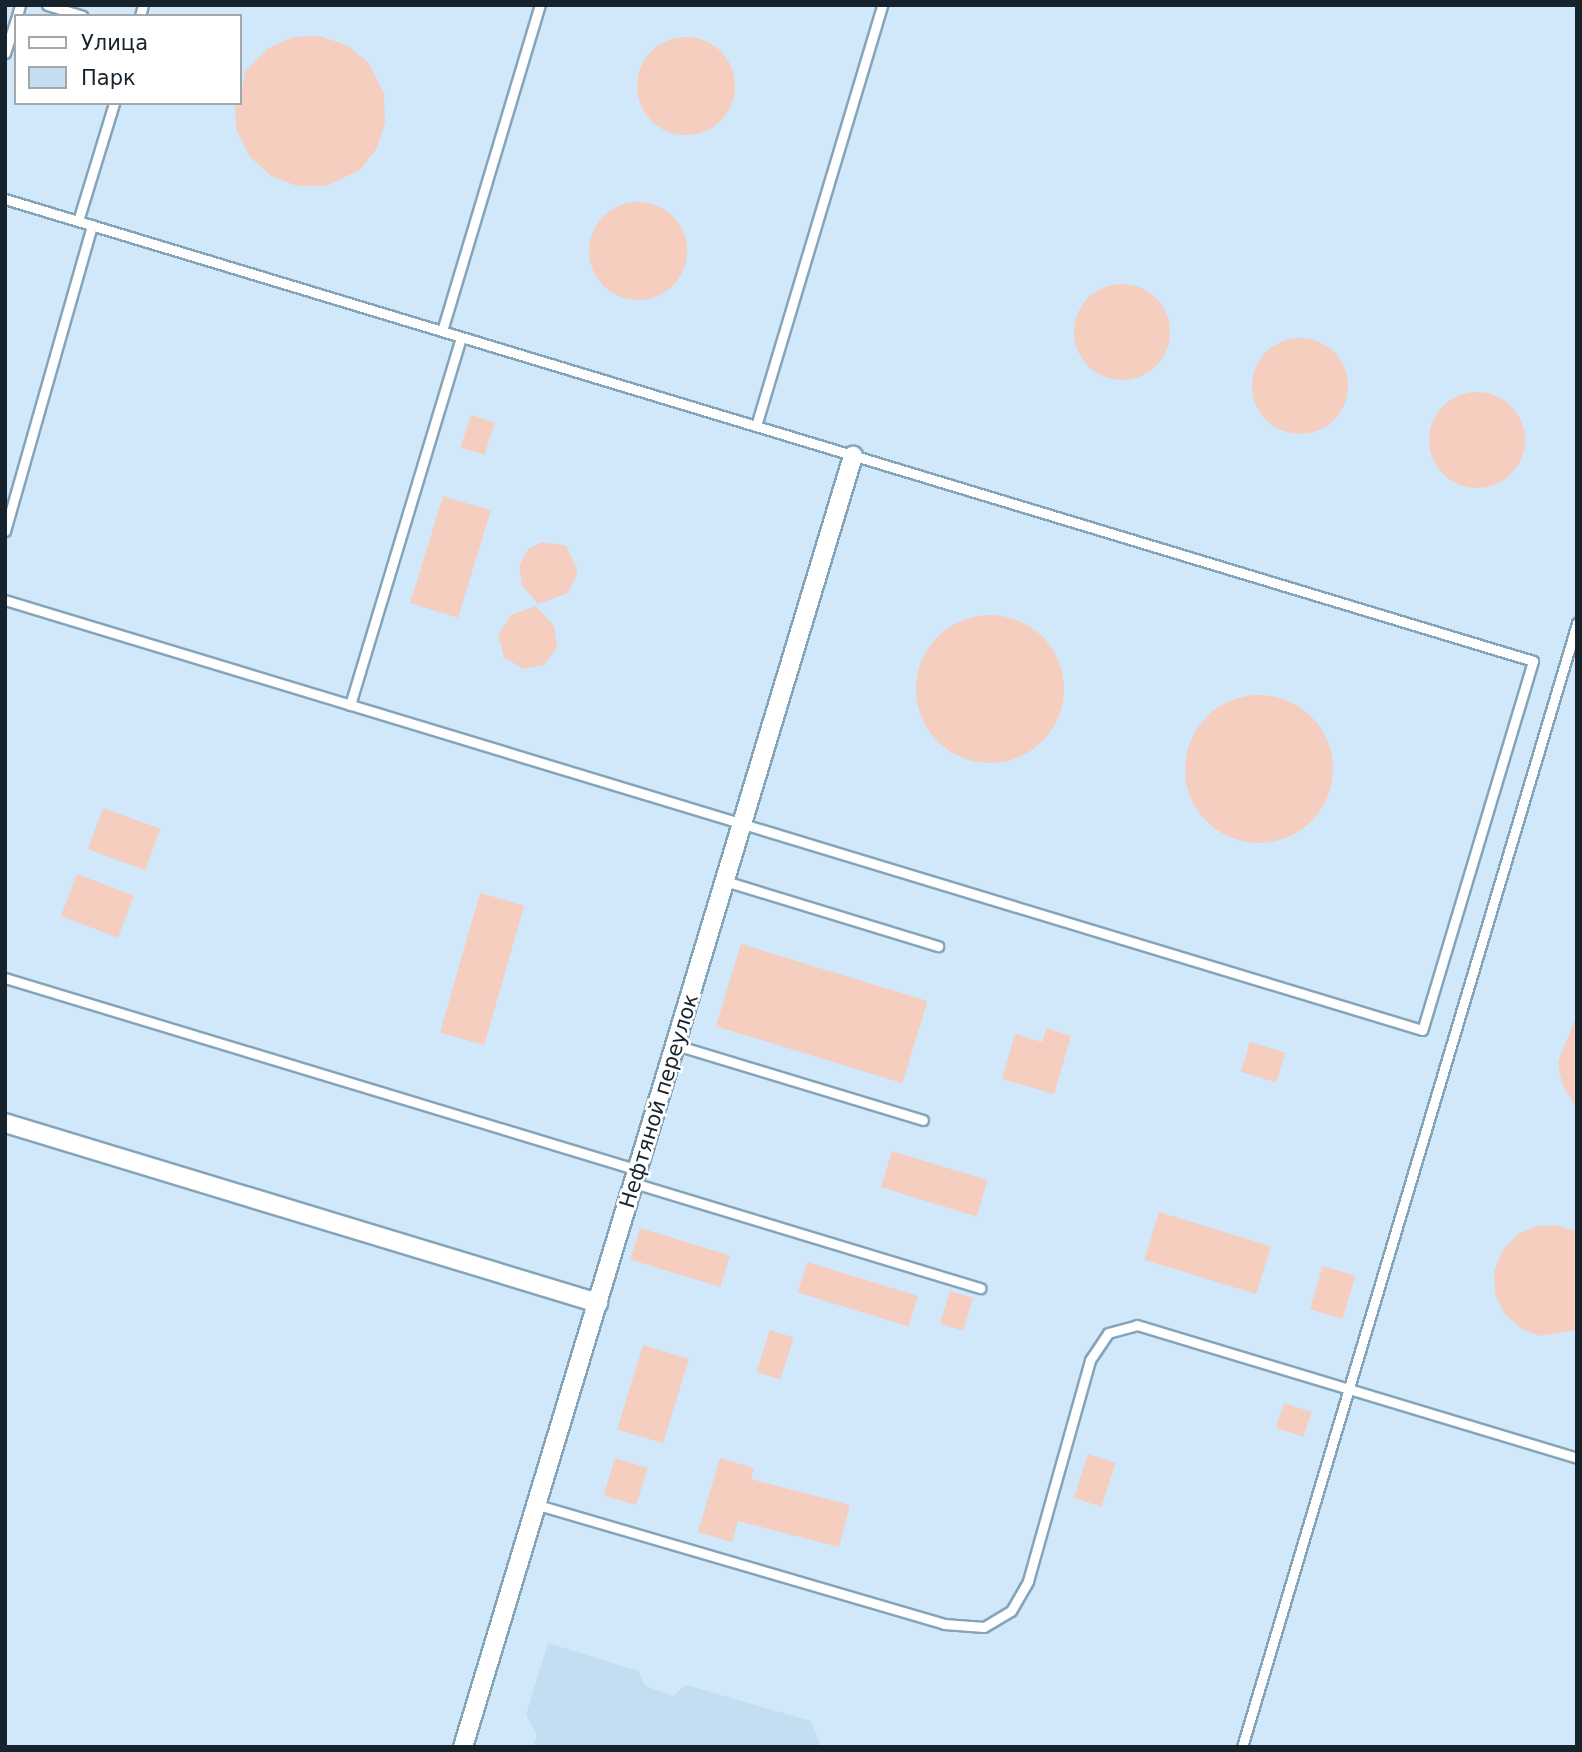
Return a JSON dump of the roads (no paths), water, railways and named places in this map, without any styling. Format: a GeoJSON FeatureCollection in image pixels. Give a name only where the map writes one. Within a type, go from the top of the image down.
{"type":"FeatureCollection","features":[{"type":"Feature","properties":{"kind":"street","name":"Нефтяной переулок"},"geometry":{"type":"LineString","coordinates":[[463,1747],[853,456]]}},
{"type":"Feature","properties":{"kind":"street"},"geometry":{"type":"LineString","coordinates":[[5,1123],[598,1303]]}},
{"type":"Feature","properties":{"kind":"lane"},"geometry":{"type":"LineString","coordinates":[[47,5],[76,14]]}},
{"type":"Feature","properties":{"kind":"lane"},"geometry":{"type":"LineString","coordinates":[[442,331],[540,5]]}},
{"type":"Feature","properties":{"kind":"lane"},"geometry":{"type":"LineString","coordinates":[[756,426],[883,5]]}},
{"type":"Feature","properties":{"kind":"lane"},"geometry":{"type":"LineString","coordinates":[[5,53],[14,24]]}},
{"type":"Feature","properties":{"kind":"lane"},"geometry":{"type":"LineString","coordinates":[[78,221],[113,105]]}},
{"type":"Feature","properties":{"kind":"lane"},"geometry":{"type":"LineString","coordinates":[[5,199],[1533,662],[1422,1030],[5,600]]}},
{"type":"Feature","properties":{"kind":"lane"},"geometry":{"type":"LineString","coordinates":[[5,531],[92,225]]}},
{"type":"Feature","properties":{"kind":"lane"},"geometry":{"type":"LineString","coordinates":[[350,705],[461,337]]}},
{"type":"Feature","properties":{"kind":"lane"},"geometry":{"type":"LineString","coordinates":[[1242,1747],[1577,623]]}},
{"type":"Feature","properties":{"kind":"lane"},"geometry":{"type":"LineString","coordinates":[[725,881],[939,946]]}},
{"type":"Feature","properties":{"kind":"lane"},"geometry":{"type":"LineString","coordinates":[[5,978],[636,1176],[980,1288]]}},
{"type":"Feature","properties":{"kind":"lane"},"geometry":{"type":"LineString","coordinates":[[676,1045],[923,1120]]}},
{"type":"Feature","properties":{"kind":"lane"},"geometry":{"type":"LineString","coordinates":[[538,1505],[944,1624],[984,1627],[1011,1611],[1028,1581],[1090,1360],[1108,1333],[1137,1325],[1577,1458]]}}]}
